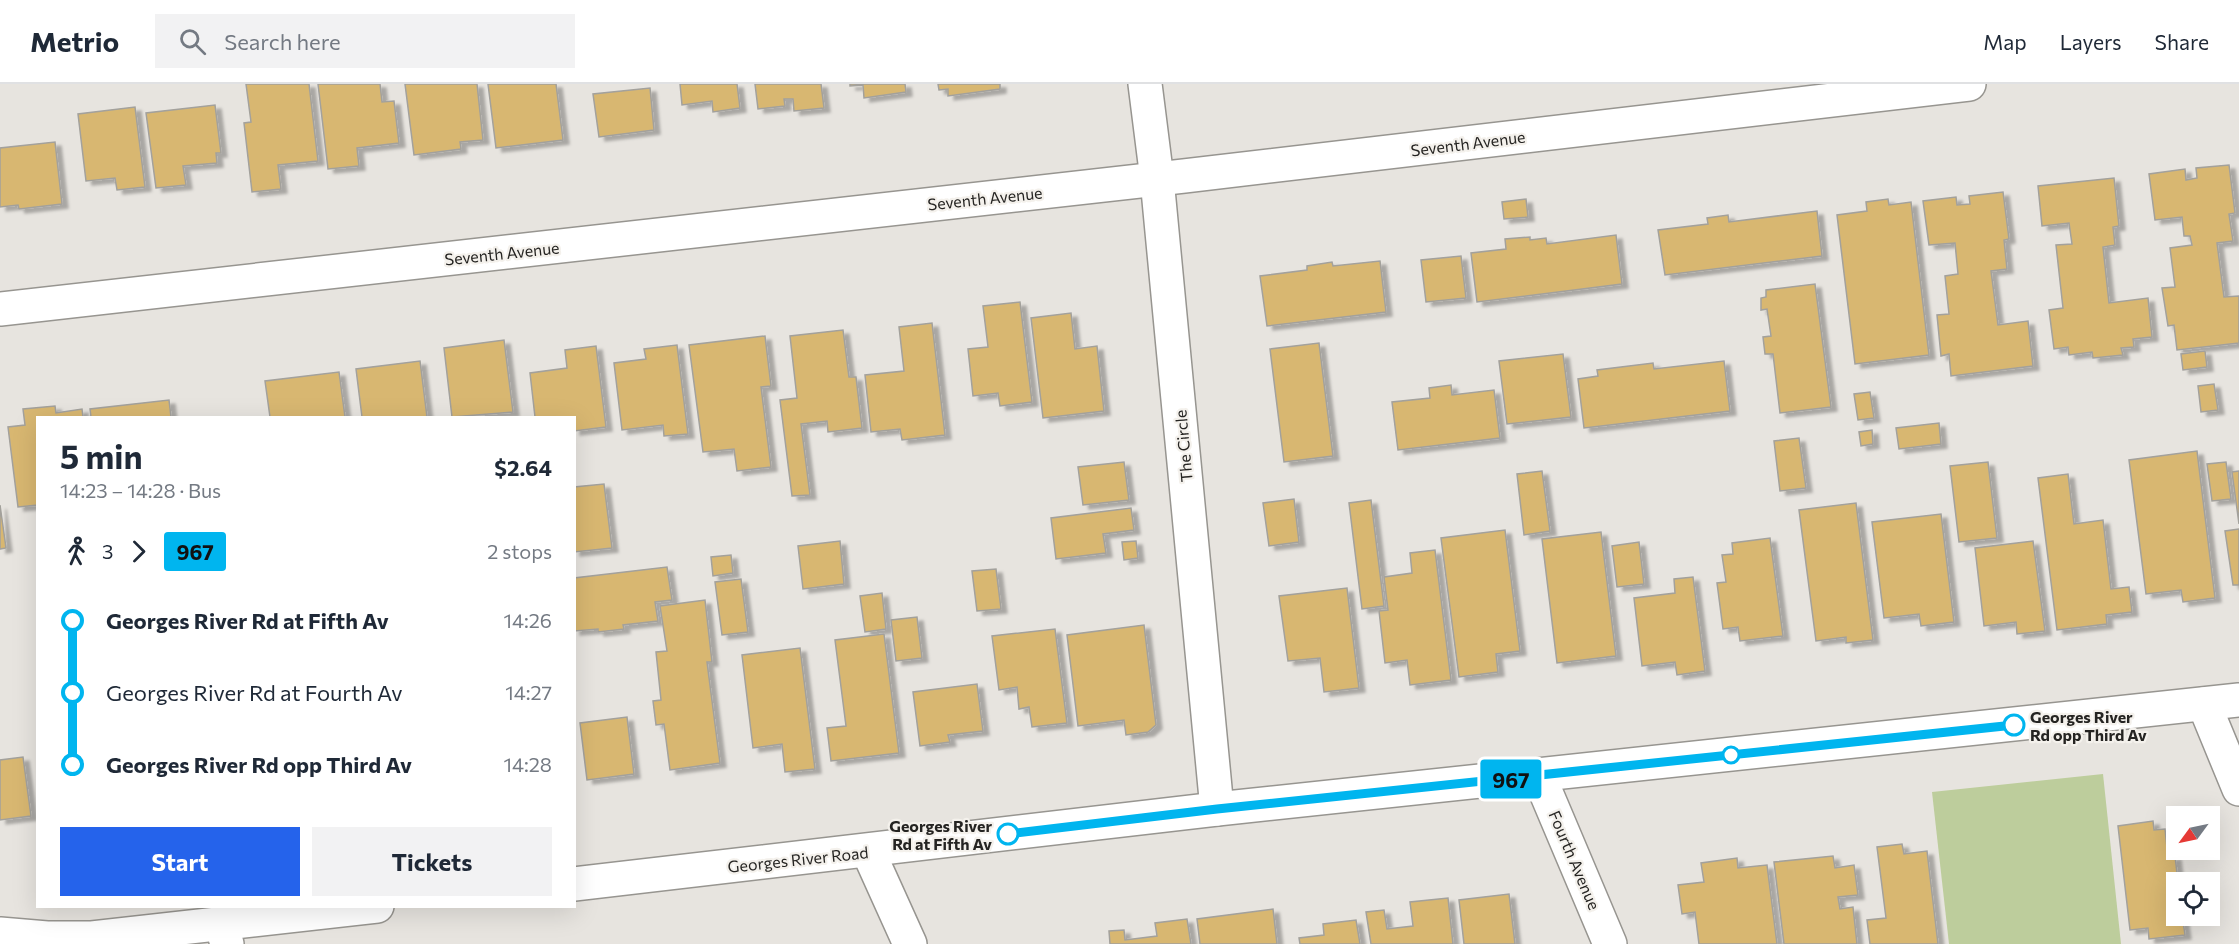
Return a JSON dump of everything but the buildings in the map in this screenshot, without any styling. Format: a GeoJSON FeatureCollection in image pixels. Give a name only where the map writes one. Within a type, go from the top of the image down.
{"type":"FeatureCollection","features":[{"type":"Feature","properties":{"kind":"street","name":"The Circle"},"geometry":{"type":"LineString","coordinates":[[1145,84],[1158,178],[1217,809]]}},
{"type":"Feature","properties":{"kind":"street","name":"Seventh Avenue"},"geometry":{"type":"LineString","coordinates":[[0,309],[1970,84]]}},
{"type":"Feature","properties":{"kind":"street","name":"Georges River Road"},"geometry":{"type":"LineString","coordinates":[[576,884],[1217,809],[2239,700]]}},
{"type":"Feature","properties":{"kind":"street"},"geometry":{"type":"LineString","coordinates":[[2204,704],[2239,789]]}},
{"type":"Feature","properties":{"kind":"street","name":"Fourth Avenue"},"geometry":{"type":"LineString","coordinates":[[1539,776],[1610,944]]}},
{"type":"Feature","properties":{"kind":"street"},"geometry":{"type":"LineString","coordinates":[[868,851],[910,944]]}},
{"type":"Feature","properties":{"kind":"street"},"geometry":{"type":"LineString","coordinates":[[0,934],[47,938],[92,938],[224,934],[366,908]]}},
{"type":"Feature","properties":{"kind":"green space"},"geometry":{"type":"Polygon","coordinates":[[[2103,774],[2121,944],[1949,944],[1932,792],[2103,774]]]}},
{"type":"Feature","properties":{"kind":"bus line","name":"967"},"geometry":{"type":"LineString","coordinates":[[1008,834],[1217,809],[2014,725]]}},
{"type":"Feature","properties":{"kind":"place","name":"Georges River Rd opp Third Av"},"geometry":{"type":"Point","coordinates":[2014,725]}},
{"type":"Feature","properties":{"kind":"place","name":"Georges River Rd at Fifth Av"},"geometry":{"type":"Point","coordinates":[1008,834]}}]}
